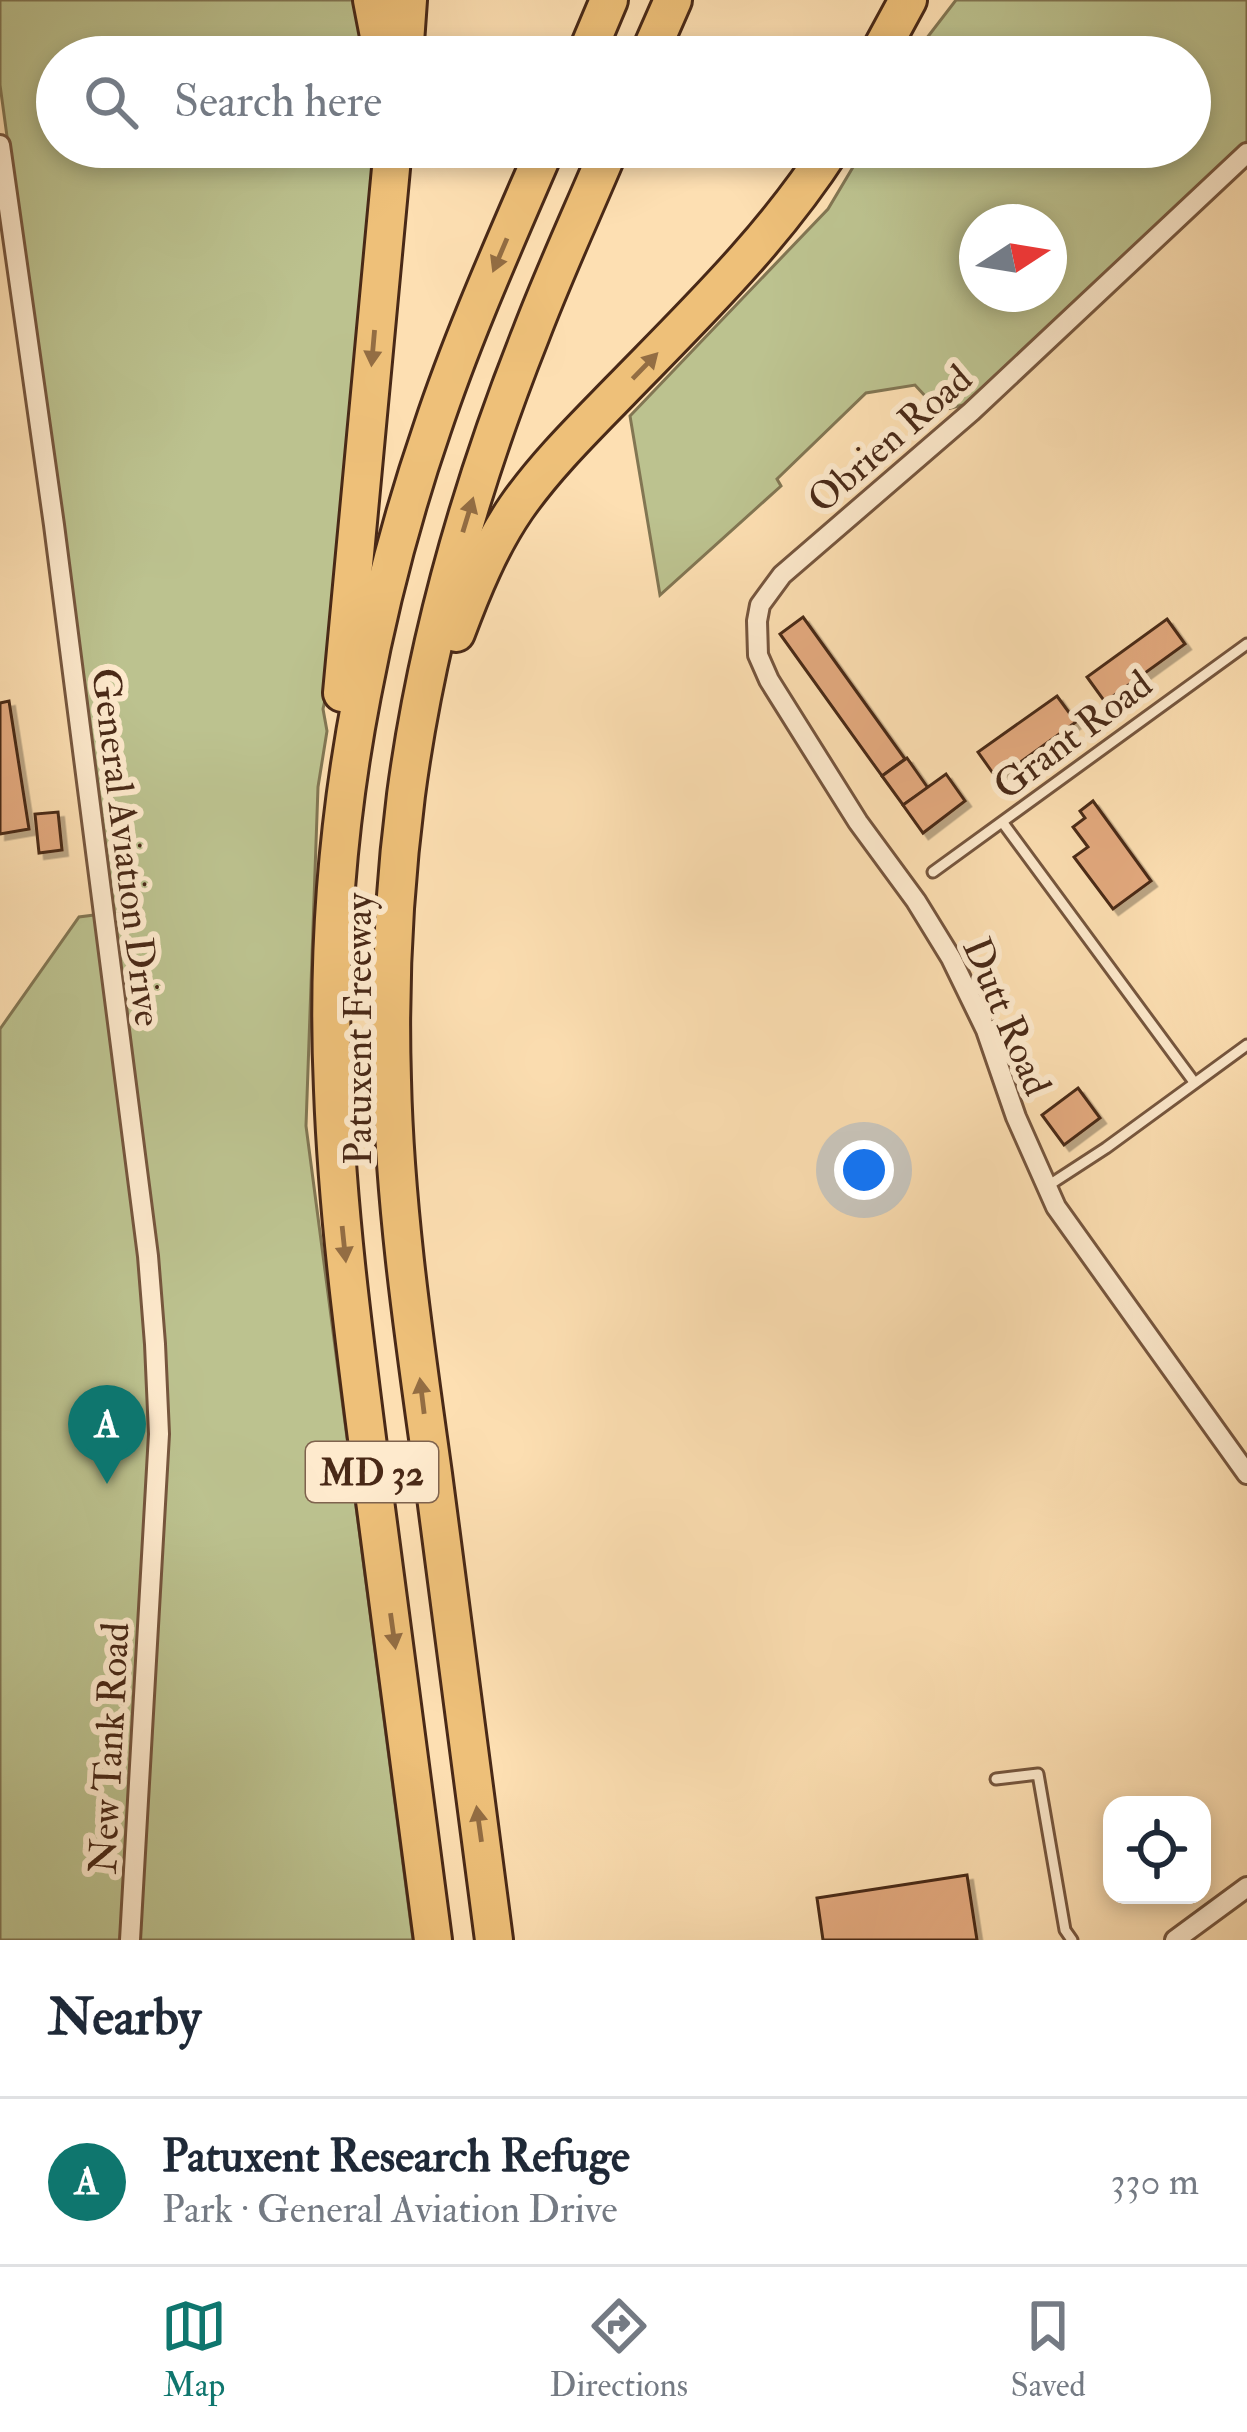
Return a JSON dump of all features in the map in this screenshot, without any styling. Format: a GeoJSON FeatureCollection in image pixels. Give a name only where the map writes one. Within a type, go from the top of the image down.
{"type":"FeatureCollection","features":[{"type":"Feature","properties":{"kind":"highway"},"geometry":{"type":"LineString","coordinates":[[372,0],[379,36]]}},
{"type":"Feature","properties":{"kind":"highway"},"geometry":{"type":"LineString","coordinates":[[405,36],[408,0]]}},
{"type":"Feature","properties":{"kind":"highway"},"geometry":{"type":"LineString","coordinates":[[594,36],[609,0]]}},
{"type":"Feature","properties":{"kind":"highway"},"geometry":{"type":"LineString","coordinates":[[657,36],[673,0]]}},
{"type":"Feature","properties":{"kind":"highway"},"geometry":{"type":"LineString","coordinates":[[888,36],[908,0]]}},
{"type":"Feature","properties":{"kind":"highway"},"geometry":{"type":"LineString","coordinates":[[332,1002],[333,787],[389,168]]}},
{"type":"Feature","properties":{"kind":"highway","name":"Patuxent Freeway"},"geometry":{"type":"LineString","coordinates":[[434,1940],[347,1276],[332,1086],[336,904],[361,698],[401,525],[474,315],[537,168]]}},
{"type":"Feature","properties":{"kind":"highway","name":"Patuxent Freeway"},"geometry":{"type":"LineString","coordinates":[[494,1940],[406,1265],[392,1081],[396,903],[406,797],[422,701],[460,538],[531,333],[601,168]]}},
{"type":"Feature","properties":{"kind":"highway"},"geometry":{"type":"LineString","coordinates":[[392,1002],[435,704],[458,628],[494,545],[516,508],[563,450],[755,252],[818,168]]}},
{"type":"Feature","properties":{"kind":"street","name":"General Aviation Drive"},"geometry":{"type":"LineString","coordinates":[[0,145],[148,1256],[159,1434],[152,1561]]}},
{"type":"Feature","properties":{"kind":"street","name":"Obrien Road"},"geometry":{"type":"LineString","coordinates":[[782,575],[971,412],[1247,153]]}},
{"type":"Feature","properties":{"kind":"street","name":"Dutt Road"},"geometry":{"type":"LineString","coordinates":[[782,575],[760,604],[756,638],[763,667],[961,975],[1046,1187],[1078,1240],[1247,1474]]}},
{"type":"Feature","properties":{"kind":"street","name":"New Tank Road"},"geometry":{"type":"LineString","coordinates":[[130,1940],[152,1561]]}},
{"type":"Feature","properties":{"kind":"street"},"geometry":{"type":"LineString","coordinates":[[1174,1940],[1247,1887]]}},
{"type":"Feature","properties":{"kind":"lane","name":"Grant Road"},"geometry":{"type":"LineString","coordinates":[[933,872],[1247,644]]}},
{"type":"Feature","properties":{"kind":"lane"},"geometry":{"type":"LineString","coordinates":[[1003,824],[1194,1082]]}},
{"type":"Feature","properties":{"kind":"lane"},"geometry":{"type":"LineString","coordinates":[[1046,1187],[1247,1045]]}},
{"type":"Feature","properties":{"kind":"lane"},"geometry":{"type":"LineString","coordinates":[[996,1779],[1038,1774],[1065,1930],[1072,1940]]}},
{"type":"Feature","properties":{"kind":"green space"},"geometry":{"type":"Polygon","coordinates":[[[0,0],[356,0],[364,36],[36,36],[36,168],[372,168],[333,664],[323,709],[327,731],[318,787],[306,1126],[413,1940],[0,1940],[0,1029],[79,917],[110,913],[0,85],[0,0]]]}},
{"type":"Feature","properties":{"kind":"green space"},"geometry":{"type":"Polygon","coordinates":[[[956,0],[1247,0],[1247,141],[1067,312],[1067,204],[959,204],[959,312],[1067,312],[971,403],[939,411],[915,385],[866,393],[777,479],[781,486],[660,595],[630,416],[828,209],[852,168],[1211,168],[1211,36],[928,36],[956,0]]]}},
{"type":"Feature","properties":{"kind":"building"},"geometry":{"type":"Polygon","coordinates":[[[803,617],[905,759],[882,776],[780,634],[803,617]]]}},
{"type":"Feature","properties":{"kind":"building"},"geometry":{"type":"Polygon","coordinates":[[[1167,619],[1185,644],[1105,702],[1087,677],[1167,619]]]}},
{"type":"Feature","properties":{"kind":"building"},"geometry":{"type":"Polygon","coordinates":[[[1057,696],[1076,722],[997,779],[978,752],[1057,696]]]}},
{"type":"Feature","properties":{"kind":"building"},"geometry":{"type":"Polygon","coordinates":[[[9,701],[29,829],[0,834],[0,703],[9,701]]]}},
{"type":"Feature","properties":{"kind":"building"},"geometry":{"type":"Polygon","coordinates":[[[907,758],[928,788],[903,805],[882,776],[907,758]]]}},
{"type":"Feature","properties":{"kind":"building"},"geometry":{"type":"Polygon","coordinates":[[[946,774],[965,801],[923,833],[903,805],[946,774]]]}},
{"type":"Feature","properties":{"kind":"building"},"geometry":{"type":"Polygon","coordinates":[[[1093,801],[1151,881],[1113,909],[1074,857],[1088,847],[1073,827],[1085,818],[1080,811],[1093,801]]]}},
{"type":"Feature","properties":{"kind":"building"},"geometry":{"type":"Polygon","coordinates":[[[58,812],[62,850],[39,853],[35,814],[58,812]]]}},
{"type":"Feature","properties":{"kind":"building"},"geometry":{"type":"Polygon","coordinates":[[[1078,1088],[1100,1118],[1064,1145],[1042,1115],[1078,1088]]]}},
{"type":"Feature","properties":{"kind":"building"},"geometry":{"type":"Polygon","coordinates":[[[967,1875],[977,1940],[823,1940],[817,1898],[967,1875]]]}},
{"type":"Feature","properties":{"kind":"place","name":"Patuxent Research Refuge"},"geometry":{"type":"Point","coordinates":[107,1484]}}]}
